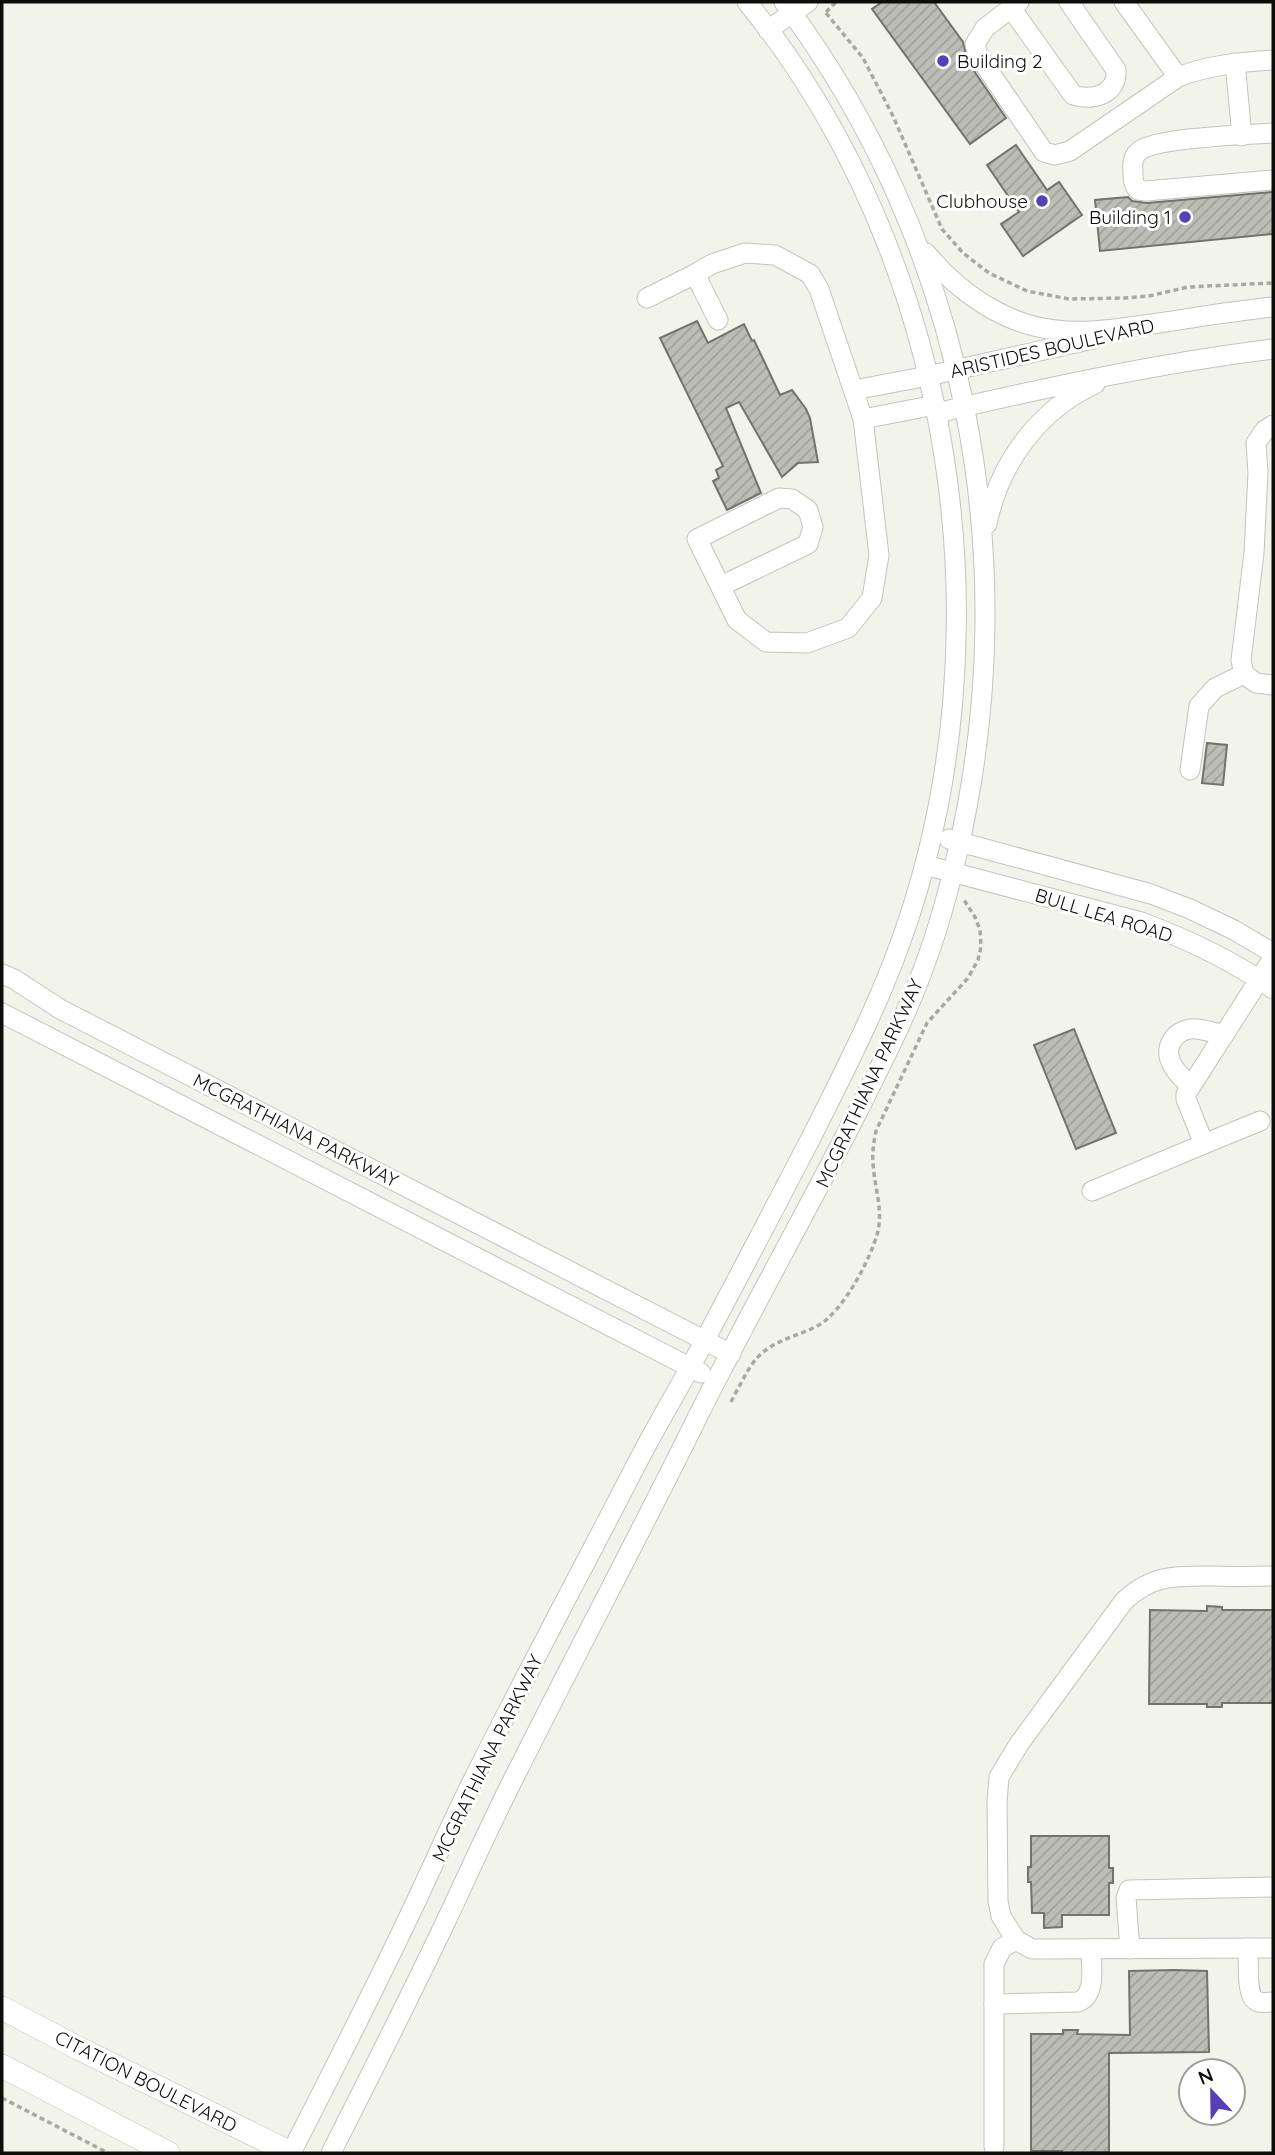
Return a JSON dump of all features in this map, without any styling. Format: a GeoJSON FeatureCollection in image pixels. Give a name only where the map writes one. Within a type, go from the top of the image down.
{"type":"FeatureCollection","features":[{"type":"Feature","properties":{"kind":"main road","name":"CITATION BOULEVARD"},"geometry":{"type":"LineString","coordinates":[[2,2008],[291,2153]]}},
{"type":"Feature","properties":{"kind":"main road"},"geometry":{"type":"LineString","coordinates":[[2,2066],[168,2153]]}},
{"type":"Feature","properties":{"kind":"street","name":"MCGRATHIANA PARKWAY"},"geometry":{"type":"LineString","coordinates":[[291,2153],[357,2024],[472,1783],[640,1457],[705,1340],[862,1038],[903,937],[932,835],[947,750],[955,678],[957,624],[953,528],[936,409],[911,315],[863,191],[831,127],[803,81],[747,2]]}},
{"type":"Feature","properties":{"kind":"street"},"geometry":{"type":"LineString","coordinates":[[1069,2],[1116,70],[1117,79],[1114,85],[1097,97],[1084,99],[1073,95],[1015,5],[985,28],[975,44],[978,55],[1044,152],[1055,155],[1070,151],[1178,77],[1197,70],[1235,63],[1273,60]]}},
{"type":"Feature","properties":{"kind":"street"},"geometry":{"type":"LineString","coordinates":[[1124,2],[1178,77]]}},
{"type":"Feature","properties":{"kind":"street","name":"MCGRATHIANA PARKWAY"},"geometry":{"type":"LineString","coordinates":[[331,2153],[521,1763],[715,1382],[817,1193],[902,1022],[926,962],[960,842],[974,774],[985,633],[984,542],[979,491],[965,406],[943,316],[915,236],[873,144],[802,7]]}},
{"type":"Feature","properties":{"kind":"street"},"geometry":{"type":"LineString","coordinates":[[768,30],[802,7]]}},
{"type":"Feature","properties":{"kind":"street"},"geometry":{"type":"LineString","coordinates":[[1235,63],[1242,136]]}},
{"type":"Feature","properties":{"kind":"street"},"geometry":{"type":"LineString","coordinates":[[1273,133],[1196,139],[1145,148],[1136,153],[1132,164],[1133,184],[1138,190],[1146,191],[1273,180]]}},
{"type":"Feature","properties":{"kind":"street","name":"ARISTIDES BOULEVARD"},"geometry":{"type":"LineString","coordinates":[[915,236],[942,272],[966,292],[995,311],[1027,324],[1054,330],[1108,330],[1273,307]]}},
{"type":"Feature","properties":{"kind":"street"},"geometry":{"type":"LineString","coordinates":[[647,298],[712,264],[746,253],[775,255],[810,274],[819,289],[863,419],[879,555],[872,598],[848,628],[807,643],[766,642],[737,620],[698,539],[779,498],[792,499],[808,510],[813,527],[808,544],[721,586]]}},
{"type":"Feature","properties":{"kind":"street"},"geometry":{"type":"LineString","coordinates":[[695,274],[718,320]]}},
{"type":"Feature","properties":{"kind":"street","name":"ARISTIDES BOULEVARD"},"geometry":{"type":"LineString","coordinates":[[855,390],[957,370],[1176,320]]}},
{"type":"Feature","properties":{"kind":"street","name":"ARISTIDES BOULEVARD"},"geometry":{"type":"LineString","coordinates":[[863,419],[965,406],[1137,369],[1273,349]]}},
{"type":"Feature","properties":{"kind":"street","name":"ARISTIDES BOULEVARD"},"geometry":{"type":"LineString","coordinates":[[984,542],[990,509],[1000,483],[1014,456],[1036,427],[1085,389],[1137,369]]}},
{"type":"Feature","properties":{"kind":"street"},"geometry":{"type":"LineString","coordinates":[[1273,425],[1265,430],[1256,443],[1265,523],[1254,553],[1241,660],[1244,674],[1256,683],[1273,685]]}},
{"type":"Feature","properties":{"kind":"street"},"geometry":{"type":"LineString","coordinates":[[1190,769],[1199,706],[1215,688],[1244,674]]}},
{"type":"Feature","properties":{"kind":"street","name":"BULL LEA ROAD"},"geometry":{"type":"LineString","coordinates":[[932,835],[1151,894],[1234,930],[1273,956]]}},
{"type":"Feature","properties":{"kind":"street","name":"BULL LEA ROAD"},"geometry":{"type":"LineString","coordinates":[[925,866],[1100,909],[1141,922],[1186,940],[1267,984]]}},
{"type":"Feature","properties":{"kind":"street"},"geometry":{"type":"LineString","coordinates":[[1204,1144],[1186,1094],[1224,1035],[1267,984],[1273,956]]}},
{"type":"Feature","properties":{"kind":"street","name":"MCGRATHIANA PARKWAY"},"geometry":{"type":"LineString","coordinates":[[2,974],[60,1009],[731,1354]]}},
{"type":"Feature","properties":{"kind":"street","name":"MCGRATHIANA PARKWAY"},"geometry":{"type":"LineString","coordinates":[[2,1013],[715,1382]]}},
{"type":"Feature","properties":{"kind":"street"},"geometry":{"type":"LineString","coordinates":[[1190,1086],[1169,1059],[1170,1043],[1179,1032],[1195,1029],[1224,1035]]}},
{"type":"Feature","properties":{"kind":"street"},"geometry":{"type":"LineString","coordinates":[[1092,1191],[1260,1121]]}},
{"type":"Feature","properties":{"kind":"street"},"geometry":{"type":"LineString","coordinates":[[1273,1576],[1176,1575],[1135,1590],[1124,1601],[1018,1744],[999,1777],[997,1802],[998,1900],[1001,1916],[1016,1940],[1032,1949],[1273,1948]]}},
{"type":"Feature","properties":{"kind":"street"},"geometry":{"type":"LineString","coordinates":[[1130,1949],[1126,1898],[1129,1890],[1273,1887]]}},
{"type":"Feature","properties":{"kind":"street"},"geometry":{"type":"LineString","coordinates":[[994,2147],[994,1964],[1002,1948],[1016,1940]]}},
{"type":"Feature","properties":{"kind":"street"},"geometry":{"type":"LineString","coordinates":[[1248,1948],[1250,1992],[1254,2000],[1273,2002]]}},
{"type":"Feature","properties":{"kind":"street"},"geometry":{"type":"LineString","coordinates":[[994,2004],[1078,2002],[1086,1999],[1090,1993],[1091,1949]]}},
{"type":"Feature","properties":{"kind":"path"},"geometry":{"type":"LineString","coordinates":[[826,13],[836,2]]}},
{"type":"Feature","properties":{"kind":"path"},"geometry":{"type":"LineString","coordinates":[[802,7],[826,13],[863,58],[893,116],[942,229],[963,253],[989,273],[1027,291],[1069,299],[1126,298],[1188,287],[1273,283]]}},
{"type":"Feature","properties":{"kind":"path"},"geometry":{"type":"LineString","coordinates":[[735,1394],[757,1358],[770,1347],[821,1324],[833,1314],[842,1304],[870,1253],[881,1214],[873,1164],[876,1130],[927,1023],[974,970],[981,947],[980,930],[961,895],[953,873]]}},
{"type":"Feature","properties":{"kind":"path"},"geometry":{"type":"LineString","coordinates":[[2,2098],[108,2153]]}},
{"type":"Feature","properties":{"kind":"building","name":"Building 2"},"geometry":{"type":"Polygon","coordinates":[[[882,2],[934,2],[963,42],[968,62],[1006,118],[970,144],[872,9],[882,2]]]}},
{"type":"Feature","properties":{"kind":"building","name":"Clubhouse"},"geometry":{"type":"Polygon","coordinates":[[[1016,145],[1047,190],[1059,182],[1082,215],[1023,256],[1001,224],[1019,212],[987,165],[1016,145]]]}},
{"type":"Feature","properties":{"kind":"building","name":"Building 1"},"geometry":{"type":"Polygon","coordinates":[[[1273,192],[1273,234],[1100,251],[1095,200],[1128,197],[1132,201],[1147,203],[1273,192]]]}},
{"type":"Feature","properties":{"kind":"building"},"geometry":{"type":"Polygon","coordinates":[[[697,321],[708,343],[744,324],[780,395],[792,390],[806,409],[818,462],[798,463],[782,477],[739,402],[726,408],[761,493],[727,510],[713,481],[719,478],[716,470],[723,466],[660,338],[697,321]]]}},
{"type":"Feature","properties":{"kind":"building"},"geometry":{"type":"Polygon","coordinates":[[[1207,743],[1227,745],[1223,785],[1202,783],[1207,743]]]}},
{"type":"Feature","properties":{"kind":"building"},"geometry":{"type":"Polygon","coordinates":[[[1074,1029],[1116,1133],[1076,1149],[1034,1045],[1074,1029]]]}},
{"type":"Feature","properties":{"kind":"building"},"geometry":{"type":"Polygon","coordinates":[[[1207,1606],[1222,1607],[1222,1610],[1273,1610],[1273,1703],[1222,1703],[1222,1707],[1207,1707],[1207,1704],[1149,1704],[1150,1610],[1207,1611],[1207,1606]]]}},
{"type":"Feature","properties":{"kind":"building"},"geometry":{"type":"Polygon","coordinates":[[[1031,1836],[1109,1836],[1109,1868],[1113,1868],[1113,1883],[1109,1883],[1109,1915],[1062,1915],[1062,1927],[1044,1928],[1044,1913],[1032,1913],[1031,1882],[1028,1882],[1031,1836]]]}},
{"type":"Feature","properties":{"kind":"building"},"geometry":{"type":"Polygon","coordinates":[[[1129,1971],[1207,1971],[1209,2052],[1109,2053],[1109,2152],[1031,2151],[1031,2034],[1063,2034],[1063,2030],[1078,2030],[1077,2034],[1130,2035],[1129,1971]]]}},
{"type":"Feature","properties":{"kind":"place","name":"Building 2"},"geometry":{"type":"Point","coordinates":[943,61]}},
{"type":"Feature","properties":{"kind":"place","name":"Clubhouse"},"geometry":{"type":"Point","coordinates":[1042,201]}},
{"type":"Feature","properties":{"kind":"place","name":"Building 1"},"geometry":{"type":"Point","coordinates":[1185,217]}}]}
